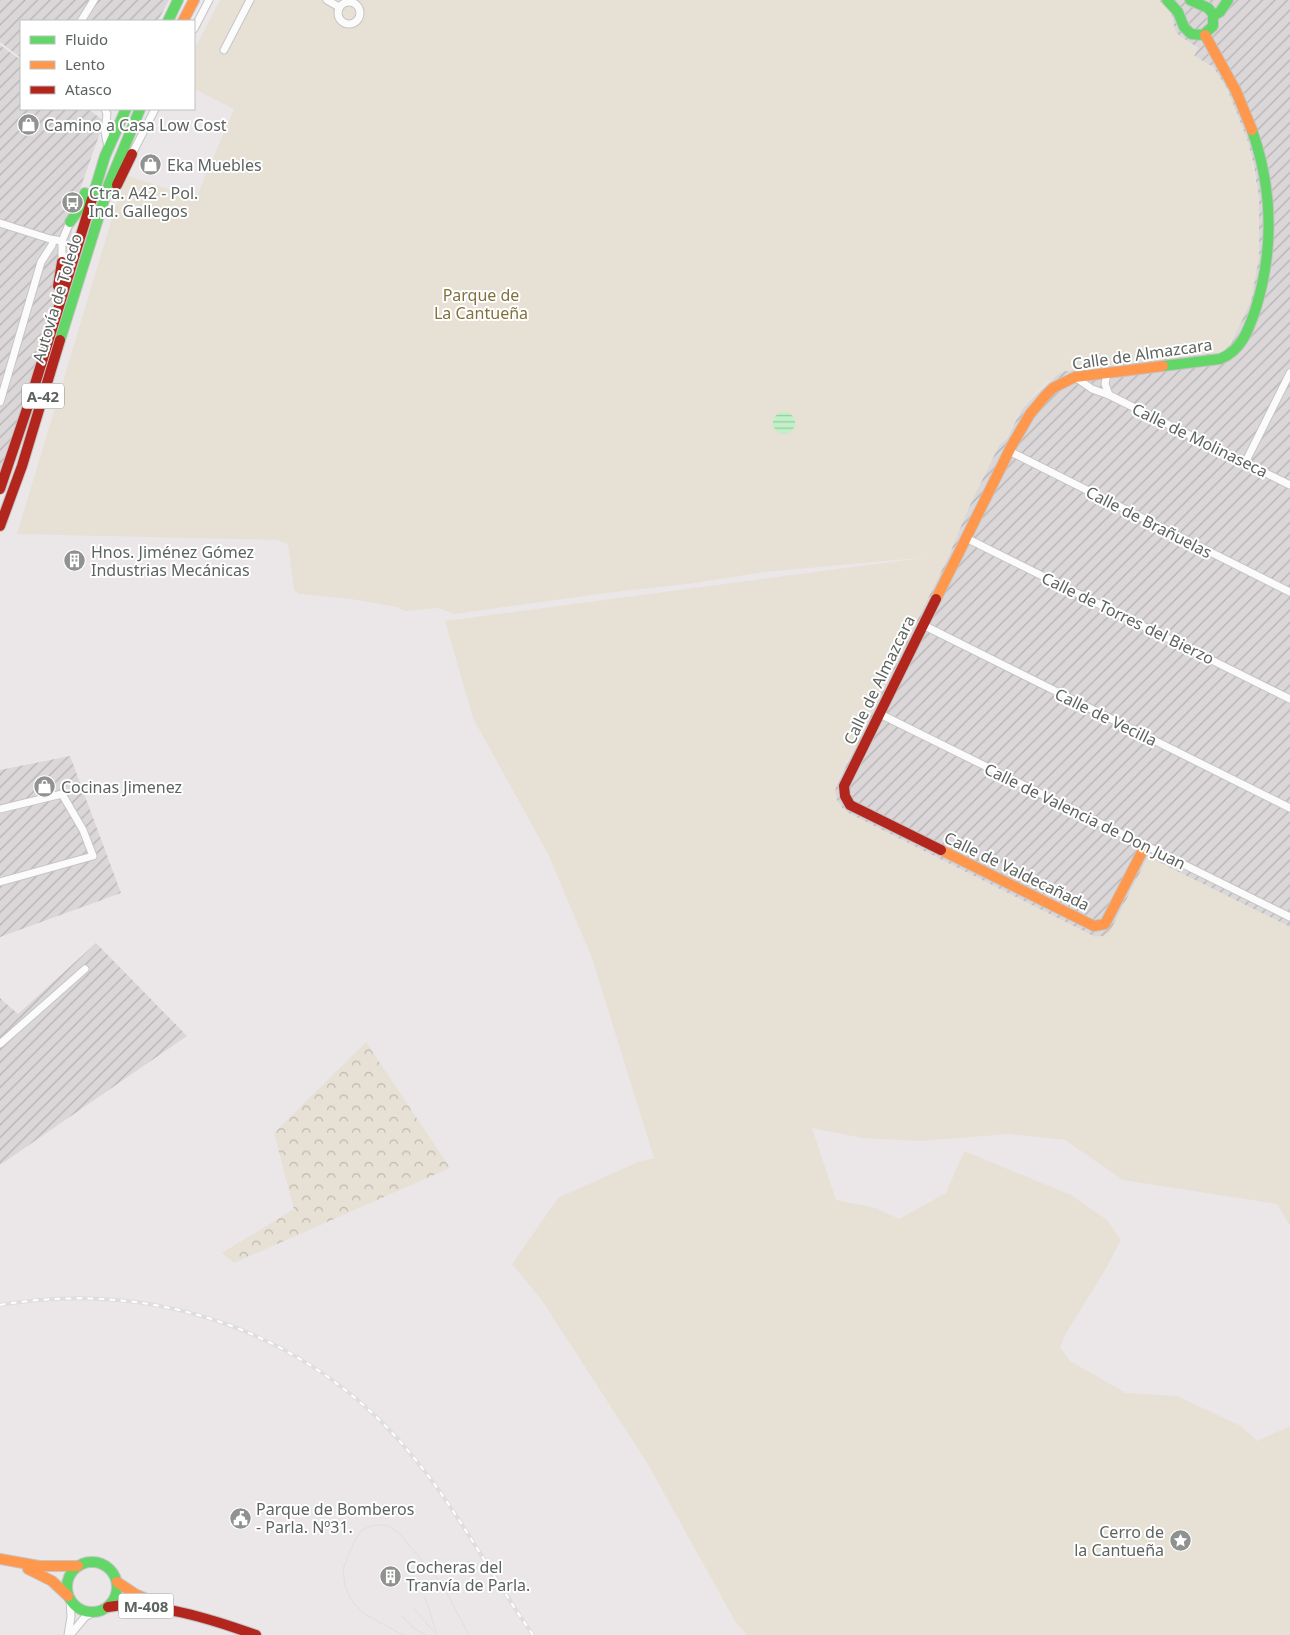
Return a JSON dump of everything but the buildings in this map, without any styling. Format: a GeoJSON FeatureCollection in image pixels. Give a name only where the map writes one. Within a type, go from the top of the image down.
{"type":"FeatureCollection","features":[{"type":"Feature","properties":{"kind":"main road"},"geometry":{"type":"LineString","coordinates":[[168,20],[178,0]]}},
{"type":"Feature","properties":{"kind":"main road"},"geometry":{"type":"LineString","coordinates":[[184,20],[194,0]]}},
{"type":"Feature","properties":{"kind":"main road"},"geometry":{"type":"LineString","coordinates":[[1167,0],[1183,20]]}},
{"type":"Feature","properties":{"kind":"main road"},"geometry":{"type":"LineString","coordinates":[[1214,15],[1220,12],[1228,0]]}},
{"type":"Feature","properties":{"kind":"main road"},"geometry":{"type":"LineString","coordinates":[[1194,2],[1204,5],[1214,15],[1213,26],[1205,35],[1197,36],[1190,34],[1184,28],[1183,20],[1185,13],[1194,2]]}},
{"type":"Feature","properties":{"kind":"main road","name":"Calle de Almazcara"},"geometry":{"type":"LineString","coordinates":[[843,793],[844,786],[966,538],[1009,452],[1036,404],[1064,380],[1075,377],[1220,359],[1232,355],[1245,337],[1262,293],[1267,267],[1268,207],[1260,156],[1255,138],[1236,92],[1205,35]]}},
{"type":"Feature","properties":{"kind":"main road","name":"Autovía de Toledo"},"geometry":{"type":"LineString","coordinates":[[0,489],[32,394],[106,152],[126,110]]}},
{"type":"Feature","properties":{"kind":"main road","name":"Autovía de Toledo"},"geometry":{"type":"LineString","coordinates":[[0,528],[22,466],[109,184],[140,110]]}},
{"type":"Feature","properties":{"kind":"main road"},"geometry":{"type":"LineString","coordinates":[[70,222],[81,206],[94,168],[106,152]]}},
{"type":"Feature","properties":{"kind":"main road"},"geometry":{"type":"LineString","coordinates":[[83,265],[96,245],[117,186],[132,154]]}},
{"type":"Feature","properties":{"kind":"main road"},"geometry":{"type":"LineString","coordinates":[[53,321],[62,262]]}},
{"type":"Feature","properties":{"kind":"main road","name":"Calle de Valdecañada"},"geometry":{"type":"LineString","coordinates":[[843,793],[850,805],[1094,926],[1105,924],[1145,846]]}},
{"type":"Feature","properties":{"kind":"main road","name":"M-408"},"geometry":{"type":"LineString","coordinates":[[0,1559],[40,1567],[63,1568],[85,1563],[99,1563],[112,1572],[117,1582],[116,1596],[108,1607]]}},
{"type":"Feature","properties":{"kind":"main road","name":"M-408"},"geometry":{"type":"LineString","coordinates":[[13,1562],[52,1581],[80,1609],[94,1612],[120,1604],[143,1605],[185,1614],[256,1635]]}},
{"type":"Feature","properties":{"kind":"main road"},"geometry":{"type":"LineString","coordinates":[[69,1598],[68,1579],[78,1566]]}},
{"type":"Feature","properties":{"kind":"main road","name":"M-408"},"geometry":{"type":"LineString","coordinates":[[117,1582],[141,1597],[185,1614]]}},
{"type":"Feature","properties":{"kind":"street"},"geometry":{"type":"LineString","coordinates":[[82,20],[94,0]]}},
{"type":"Feature","properties":{"kind":"street"},"geometry":{"type":"LineString","coordinates":[[195,27],[208,0]]}},
{"type":"Feature","properties":{"kind":"street"},"geometry":{"type":"LineString","coordinates":[[224,50],[250,0]]}},
{"type":"Feature","properties":{"kind":"street"},"geometry":{"type":"LineString","coordinates":[[327,0],[340,7]]}},
{"type":"Feature","properties":{"kind":"street"},"geometry":{"type":"LineString","coordinates":[[105,110],[107,114],[105,132],[106,152]]}},
{"type":"Feature","properties":{"kind":"street"},"geometry":{"type":"LineString","coordinates":[[132,154],[154,110]]}},
{"type":"Feature","properties":{"kind":"street"},"geometry":{"type":"LineString","coordinates":[[62,262],[62,241],[70,222]]}},
{"type":"Feature","properties":{"kind":"street"},"geometry":{"type":"LineString","coordinates":[[0,223],[62,241]]}},
{"type":"Feature","properties":{"kind":"street"},"geometry":{"type":"LineString","coordinates":[[0,402],[42,262],[54,240]]}},
{"type":"Feature","properties":{"kind":"street"},"geometry":{"type":"LineString","coordinates":[[1107,373],[1105,384],[1109,395]]}},
{"type":"Feature","properties":{"kind":"street"},"geometry":{"type":"LineString","coordinates":[[1246,463],[1290,373]]}},
{"type":"Feature","properties":{"kind":"street","name":"Calle de Molinaseca"},"geometry":{"type":"LineString","coordinates":[[1075,377],[1092,389],[1109,395],[1290,485]]}},
{"type":"Feature","properties":{"kind":"street","name":"Calle de Brañuelas"},"geometry":{"type":"LineString","coordinates":[[1009,452],[1290,592]]}},
{"type":"Feature","properties":{"kind":"street","name":"Calle de Torres del Bierzo"},"geometry":{"type":"LineString","coordinates":[[966,538],[1290,699]]}},
{"type":"Feature","properties":{"kind":"street","name":"Calle de Vecilla"},"geometry":{"type":"LineString","coordinates":[[923,625],[1290,808]]}},
{"type":"Feature","properties":{"kind":"street","name":"Calle de Valencia de Don Juan"},"geometry":{"type":"LineString","coordinates":[[880,714],[1290,917]]}},
{"type":"Feature","properties":{"kind":"street"},"geometry":{"type":"LineString","coordinates":[[0,809],[62,794],[83,830],[93,856],[0,882]]}},
{"type":"Feature","properties":{"kind":"street"},"geometry":{"type":"LineString","coordinates":[[0,1044],[85,969]]}},
{"type":"Feature","properties":{"kind":"street"},"geometry":{"type":"LineString","coordinates":[[69,1598],[71,1617],[69,1635]]}},
{"type":"Feature","properties":{"kind":"street"},"geometry":{"type":"LineString","coordinates":[[69,1635],[85,1617],[94,1612]]}},
{"type":"Feature","properties":{"kind":"shaded area"},"geometry":{"type":"Polygon","coordinates":[[[0,0],[169,0],[159,20],[20,20],[20,57],[0,42],[0,0]]]}},
{"type":"Feature","properties":{"kind":"shaded area"},"geometry":{"type":"Polygon","coordinates":[[[1158,0],[1290,0],[1290,927],[1148,857],[1110,932],[1104,936],[1095,937],[848,813],[839,805],[835,796],[835,788],[949,555],[968,509],[999,445],[1007,438],[1022,409],[1030,400],[1058,374],[1065,371],[1222,352],[1231,344],[1259,200],[1254,167],[1248,142],[1227,89],[1213,67],[1194,56],[1198,48],[1178,35],[1169,10],[1158,0]]]}},
{"type":"Feature","properties":{"kind":"shaded area"},"geometry":{"type":"Polygon","coordinates":[[[0,45],[20,59],[20,110],[89,110],[104,121],[77,198],[68,258],[0,478],[0,45]]]}},
{"type":"Feature","properties":{"kind":"shaded area"},"geometry":{"type":"Polygon","coordinates":[[[784,412],[792,415],[795,423],[792,431],[784,434],[776,431],[773,423],[776,415],[784,412]]]}},
{"type":"Feature","properties":{"kind":"shaded area"},"geometry":{"type":"Polygon","coordinates":[[[70,756],[121,893],[0,937],[0,770],[70,756]]]}},
{"type":"Feature","properties":{"kind":"shaded area"},"geometry":{"type":"Polygon","coordinates":[[[96,943],[187,1036],[0,1165],[0,998],[18,1014],[96,943]]]}},
{"type":"Feature","properties":{"kind":"green space","name":"Parque de La Cantueña"},"geometry":{"type":"Polygon","coordinates":[[[220,0],[1158,0],[1169,9],[1178,35],[1198,49],[1194,56],[1213,67],[1227,89],[1248,142],[1259,200],[1259,257],[1251,301],[1231,344],[1222,352],[1065,371],[1048,382],[1030,399],[1009,433],[999,445],[968,509],[949,555],[838,780],[835,790],[838,803],[848,813],[1095,937],[1104,936],[1110,932],[1148,857],[1290,927],[1290,1226],[1277,1204],[1123,1180],[1065,1140],[1009,1134],[920,1141],[862,1138],[812,1128],[836,1200],[876,1208],[899,1219],[946,1193],[964,1151],[1071,1195],[1107,1220],[1121,1240],[1104,1272],[1066,1333],[1060,1347],[1070,1361],[1126,1393],[1177,1396],[1241,1426],[1257,1441],[1290,1426],[1290,1635],[747,1635],[735,1621],[646,1461],[541,1299],[512,1264],[558,1198],[638,1162],[654,1158],[592,958],[548,854],[473,718],[445,621],[929,557],[764,572],[695,583],[454,614],[439,608],[405,611],[397,607],[351,599],[299,594],[294,590],[288,544],[277,540],[17,534],[125,175],[196,198],[234,109],[195,90],[195,48],[220,0]]]}},
{"type":"Feature","properties":{"kind":"green space"},"geometry":{"type":"Polygon","coordinates":[[[366,1042],[450,1168],[234,1263],[222,1253],[294,1209],[274,1133],[366,1042]]]}},
{"type":"Feature","properties":{"kind":"tram line"},"geometry":{"type":"LineString","coordinates":[[403,1635],[363,1613],[352,1601],[345,1586],[343,1569],[355,1540],[362,1530],[373,1525],[386,1525],[398,1532],[442,1584],[469,1635]]}},
{"type":"Feature","properties":{"kind":"tram line"},"geometry":{"type":"LineString","coordinates":[[424,1597],[437,1635]]}},
{"type":"Feature","properties":{"kind":"tram line"},"geometry":{"type":"LineString","coordinates":[[413,1607],[433,1631]]}},
{"type":"Feature","properties":{"kind":"tram line"},"geometry":{"type":"LineString","coordinates":[[402,1616],[413,1628],[426,1635]]}},
{"type":"Feature","properties":{"kind":"railway"},"geometry":{"type":"LineString","coordinates":[[0,1305],[59,1299],[117,1300],[174,1309],[229,1325],[281,1348],[330,1378],[375,1415],[415,1459],[447,1502],[533,1635]]}},
{"type":"Feature","properties":{"kind":"traffic: fast"},"geometry":{"type":"LineString","coordinates":[[168,20],[178,0]]}},
{"type":"Feature","properties":{"kind":"traffic: fast"},"geometry":{"type":"LineString","coordinates":[[1167,0],[1178,12],[1184,27],[1191,34],[1203,35],[1213,26],[1213,14],[1208,8],[1190,0]]}},
{"type":"Feature","properties":{"kind":"traffic: fast"},"geometry":{"type":"LineString","coordinates":[[1214,15],[1220,12],[1228,0]]}},
{"type":"Feature","properties":{"kind":"traffic: fast"},"geometry":{"type":"LineString","coordinates":[[92,199],[105,156],[126,110]]}},
{"type":"Feature","properties":{"kind":"traffic: fast"},"geometry":{"type":"LineString","coordinates":[[60,340],[109,184],[140,110]]}},
{"type":"Feature","properties":{"kind":"traffic: fast"},"geometry":{"type":"LineString","coordinates":[[1163,366],[1220,359],[1227,355],[1243,340],[1255,311],[1266,266],[1268,220],[1264,175],[1252,130]]}},
{"type":"Feature","properties":{"kind":"traffic: fast"},"geometry":{"type":"LineString","coordinates":[[70,222],[81,206],[85,193]]}},
{"type":"Feature","properties":{"kind":"traffic: fast"},"geometry":{"type":"LineString","coordinates":[[87,1562],[97,1562],[110,1569],[117,1582],[117,1587],[117,1592],[110,1605],[97,1612],[87,1612],[78,1608],[71,1601],[67,1592],[67,1582],[71,1573],[78,1566],[87,1562]]}},
{"type":"Feature","properties":{"kind":"traffic: slow"},"geometry":{"type":"LineString","coordinates":[[184,20],[194,0]]}},
{"type":"Feature","properties":{"kind":"traffic: slow"},"geometry":{"type":"LineString","coordinates":[[1205,35],[1236,91],[1252,130]]}},
{"type":"Feature","properties":{"kind":"traffic: slow"},"geometry":{"type":"LineString","coordinates":[[936,599],[1012,445],[1030,414],[1045,396],[1053,388],[1075,377],[1163,366]]}},
{"type":"Feature","properties":{"kind":"traffic: slow"},"geometry":{"type":"LineString","coordinates":[[941,850],[1094,926],[1105,924],[1145,846]]}},
{"type":"Feature","properties":{"kind":"traffic: slow"},"geometry":{"type":"LineString","coordinates":[[0,1559],[39,1566],[78,1566]]}},
{"type":"Feature","properties":{"kind":"traffic: slow"},"geometry":{"type":"LineString","coordinates":[[28,1569],[52,1581],[68,1596]]}},
{"type":"Feature","properties":{"kind":"traffic: slow"},"geometry":{"type":"LineString","coordinates":[[117,1582],[135,1594],[154,1602]]}},
{"type":"Feature","properties":{"kind":"traffic: jam"},"geometry":{"type":"LineString","coordinates":[[117,185],[132,154]]}},
{"type":"Feature","properties":{"kind":"traffic: jam"},"geometry":{"type":"LineString","coordinates":[[0,489],[32,394],[92,199]]}},
{"type":"Feature","properties":{"kind":"traffic: jam"},"geometry":{"type":"LineString","coordinates":[[58,286],[62,262]]}},
{"type":"Feature","properties":{"kind":"traffic: jam"},"geometry":{"type":"LineString","coordinates":[[0,526],[22,466],[60,340]]}},
{"type":"Feature","properties":{"kind":"traffic: jam"},"geometry":{"type":"LineString","coordinates":[[936,599],[844,786],[845,796],[850,805],[941,850]]}},
{"type":"Feature","properties":{"kind":"traffic: jam"},"geometry":{"type":"LineString","coordinates":[[108,1607],[144,1606],[163,1609],[221,1623],[256,1635]]}},
{"type":"Feature","properties":{"kind":"place","name":"Camino a Casa Low Cost"},"geometry":{"type":"Point","coordinates":[28,125]}},
{"type":"Feature","properties":{"kind":"place","name":"Eka Muebles"},"geometry":{"type":"Point","coordinates":[151,165]}},
{"type":"Feature","properties":{"kind":"place","name":"Ctra. A42 - Pol. Ind. Gallegos"},"geometry":{"type":"Point","coordinates":[73,202]}},
{"type":"Feature","properties":{"kind":"place","name":"Hnos. Jiménez Gómez Industrias Mecánicas"},"geometry":{"type":"Point","coordinates":[75,561]}},
{"type":"Feature","properties":{"kind":"place","name":"Cocinas Jimenez"},"geometry":{"type":"Point","coordinates":[45,787]}},
{"type":"Feature","properties":{"kind":"place","name":"Parque de Bomberos - Parla. Nº31."},"geometry":{"type":"Point","coordinates":[240,1518]}},
{"type":"Feature","properties":{"kind":"place","name":"Cerro de la Cantueña"},"geometry":{"type":"Point","coordinates":[1180,1541]}},
{"type":"Feature","properties":{"kind":"place","name":"Cocheras del Tranvía de Parla."},"geometry":{"type":"Point","coordinates":[390,1576]}}]}
